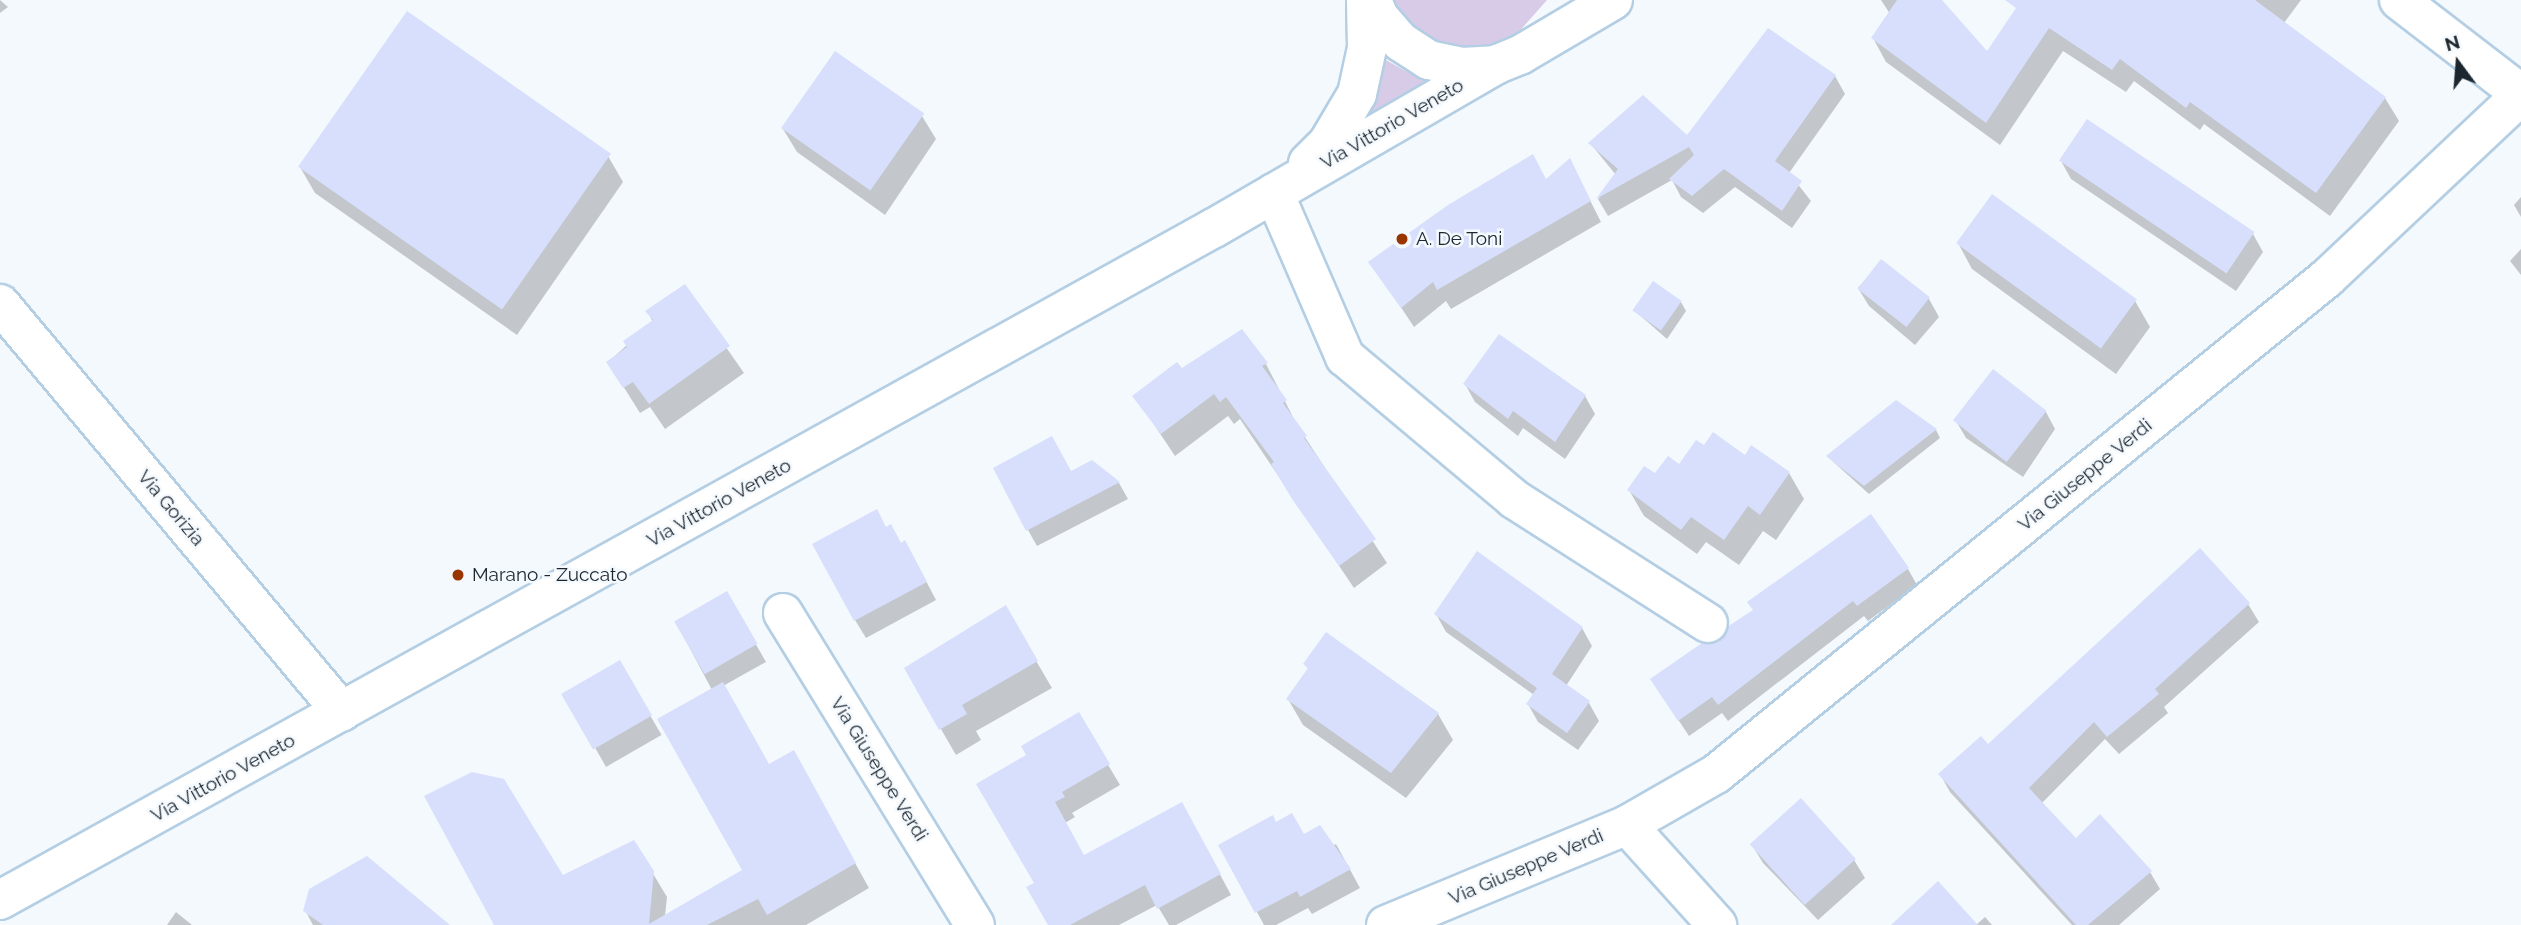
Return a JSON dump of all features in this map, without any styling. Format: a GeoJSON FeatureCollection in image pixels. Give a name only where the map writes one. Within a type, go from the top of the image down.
{"type":"FeatureCollection","features":[{"type":"Feature","properties":{"kind":"street","name":"Via Vittorio Veneto"},"geometry":{"type":"LineString","coordinates":[[1281,188],[1328,143],[1357,94],[1367,48],[1366,0]]}},
{"type":"Feature","properties":{"kind":"street","name":"Via Vittorio Veneto"},"geometry":{"type":"LineString","coordinates":[[1372,0],[1379,17],[1401,42],[1429,60],[1461,67],[1495,65]]}},
{"type":"Feature","properties":{"kind":"street","name":"Via Vittorio Veneto"},"geometry":{"type":"LineString","coordinates":[[1542,41],[1570,0]]}},
{"type":"Feature","properties":{"kind":"street","name":"Via Vittorio Veneto"},"geometry":{"type":"LineString","coordinates":[[0,900],[342,712],[1613,0]]}},
{"type":"Feature","properties":{"kind":"street","name":"Via Giuseppe Verdi"},"geometry":{"type":"LineString","coordinates":[[1387,925],[1627,825],[1716,775],[2317,286],[2521,95],[2399,0]]}},
{"type":"Feature","properties":{"kind":"street"},"geometry":{"type":"LineString","coordinates":[[1281,188],[1345,357],[1514,499],[1708,623]]}},
{"type":"Feature","properties":{"kind":"street","name":"Via Gorizia"},"geometry":{"type":"LineString","coordinates":[[0,304],[342,712]]}},
{"type":"Feature","properties":{"kind":"street","name":"Via Giuseppe Verdi"},"geometry":{"type":"LineString","coordinates":[[783,613],[975,925]]}},
{"type":"Feature","properties":{"kind":"street","name":"Via Giuseppe Verdi"},"geometry":{"type":"LineString","coordinates":[[1627,825],[1717,925]]}},
{"type":"Feature","properties":{"kind":"shaded area"},"geometry":{"type":"Polygon","coordinates":[[[1393,0],[1547,0],[1517,34],[1490,45],[1463,47],[1437,41],[1413,26],[1393,0]]]}},
{"type":"Feature","properties":{"kind":"shaded area"},"geometry":{"type":"Polygon","coordinates":[[[1384,59],[1440,90],[1348,147],[1384,59]]]}},
{"type":"Feature","properties":{"kind":"building"},"geometry":{"type":"Polygon","coordinates":[[[1897,0],[1942,0],[1987,51],[2016,8],[2005,0],[2255,0],[2386,97],[2316,193],[2190,102],[2186,108],[2120,59],[2112,70],[2049,28],[1986,123],[1871,38],[1897,0]]]}},
{"type":"Feature","properties":{"kind":"building"},"geometry":{"type":"Polygon","coordinates":[[[407,11],[611,154],[502,309],[298,167],[407,11]]]}},
{"type":"Feature","properties":{"kind":"building"},"geometry":{"type":"Polygon","coordinates":[[[1768,28],[1836,75],[1775,161],[1802,181],[1782,211],[1724,169],[1692,196],[1669,179],[1694,155],[1689,147],[1596,199],[1618,169],[1588,143],[1643,95],[1687,135],[1768,28]]]}},
{"type":"Feature","properties":{"kind":"building"},"geometry":{"type":"Polygon","coordinates":[[[835,51],[924,114],[870,191],[781,128],[835,51]]]}},
{"type":"Feature","properties":{"kind":"building"},"geometry":{"type":"Polygon","coordinates":[[[2087,119],[2254,232],[2227,273],[2059,160],[2087,119]]]}},
{"type":"Feature","properties":{"kind":"building"},"geometry":{"type":"Polygon","coordinates":[[[1533,154],[1546,179],[1570,158],[1591,201],[1437,290],[1433,282],[1401,308],[1368,262],[1448,205],[1533,154]]]}},
{"type":"Feature","properties":{"kind":"building"},"geometry":{"type":"Polygon","coordinates":[[[1992,194],[2137,299],[2101,349],[1956,243],[1992,194]]]}},
{"type":"Feature","properties":{"kind":"building"},"geometry":{"type":"Polygon","coordinates":[[[1881,259],[1930,297],[1906,327],[1858,289],[1881,259]]]}},
{"type":"Feature","properties":{"kind":"building"},"geometry":{"type":"Polygon","coordinates":[[[1653,281],[1682,301],[1661,331],[1632,310],[1653,281]]]}},
{"type":"Feature","properties":{"kind":"building"},"geometry":{"type":"Polygon","coordinates":[[[685,284],[730,346],[649,404],[633,382],[623,388],[606,362],[627,347],[623,341],[653,320],[645,311],[685,284]]]}},
{"type":"Feature","properties":{"kind":"building"},"geometry":{"type":"Polygon","coordinates":[[[1242,329],[1268,363],[1262,366],[1287,400],[1283,403],[1307,436],[1304,438],[1376,539],[1339,566],[1292,499],[1271,464],[1274,462],[1226,397],[1220,402],[1214,394],[1161,434],[1132,396],[1177,362],[1182,368],[1242,329]]]}},
{"type":"Feature","properties":{"kind":"building"},"geometry":{"type":"Polygon","coordinates":[[[1499,334],[1586,395],[1555,442],[1513,411],[1508,419],[1463,384],[1499,334]]]}},
{"type":"Feature","properties":{"kind":"building"},"geometry":{"type":"Polygon","coordinates":[[[1993,369],[2047,411],[2007,462],[1953,420],[1993,369]]]}},
{"type":"Feature","properties":{"kind":"building"},"geometry":{"type":"Polygon","coordinates":[[[1896,400],[1937,429],[1864,486],[1826,456],[1896,400]]]}},
{"type":"Feature","properties":{"kind":"building"},"geometry":{"type":"Polygon","coordinates":[[[1713,432],[1745,455],[1751,445],[1790,472],[1760,515],[1748,506],[1724,540],[1691,517],[1681,530],[1627,490],[1644,466],[1655,473],[1668,456],[1679,464],[1696,440],[1704,445],[1713,432]]]}},
{"type":"Feature","properties":{"kind":"building"},"geometry":{"type":"Polygon","coordinates":[[[1052,436],[1071,471],[1092,460],[1120,482],[1026,531],[993,468],[1052,436]]]}},
{"type":"Feature","properties":{"kind":"building"},"geometry":{"type":"Polygon","coordinates":[[[877,509],[886,527],[891,524],[901,543],[905,540],[927,582],[854,621],[812,544],[877,509]]]}},
{"type":"Feature","properties":{"kind":"building"},"geometry":{"type":"Polygon","coordinates":[[[1871,514],[1909,568],[1857,606],[1853,601],[1718,705],[1712,697],[1678,721],[1650,679],[1702,643],[1719,642],[1730,625],[1753,610],[1747,602],[1871,514]]]}},
{"type":"Feature","properties":{"kind":"building"},"geometry":{"type":"Polygon","coordinates":[[[2200,548],[2250,603],[2155,689],[2159,694],[2107,737],[2094,722],[2029,788],[2076,838],[2100,814],[2152,871],[2088,925],[2076,925],[1938,774],[1981,736],[1988,744],[2200,548]]]}},
{"type":"Feature","properties":{"kind":"building"},"geometry":{"type":"Polygon","coordinates":[[[1477,551],[1583,627],[1552,674],[1590,701],[1567,733],[1526,704],[1537,688],[1434,614],[1477,551]]]}},
{"type":"Feature","properties":{"kind":"building"},"geometry":{"type":"Polygon","coordinates":[[[727,591],[758,644],[705,674],[674,622],[727,591]]]}},
{"type":"Feature","properties":{"kind":"building"},"geometry":{"type":"Polygon","coordinates":[[[1006,605],[1038,661],[962,705],[967,714],[939,730],[904,668],[1006,605]]]}},
{"type":"Feature","properties":{"kind":"building"},"geometry":{"type":"Polygon","coordinates":[[[1326,632],[1439,713],[1391,773],[1286,699],[1308,668],[1303,664],[1326,632]]]}},
{"type":"Feature","properties":{"kind":"building"},"geometry":{"type":"Polygon","coordinates":[[[620,660],[652,715],[593,749],[561,694],[620,660]]]}},
{"type":"Feature","properties":{"kind":"building"},"geometry":{"type":"Polygon","coordinates":[[[723,682],[769,764],[794,750],[856,863],[767,915],[758,899],[707,925],[494,925],[424,796],[472,772],[504,779],[563,875],[634,840],[654,871],[649,924],[742,870],[657,719],[723,682]]]}},
{"type":"Feature","properties":{"kind":"building"},"geometry":{"type":"Polygon","coordinates":[[[1079,712],[1110,764],[1062,792],[1065,797],[1055,802],[1084,855],[1182,802],[1221,874],[1157,909],[1145,885],[1070,925],[1048,925],[1026,887],[1034,883],[976,784],[1026,755],[1021,746],[1079,712]]]}},
{"type":"Feature","properties":{"kind":"building"},"geometry":{"type":"Polygon","coordinates":[[[1801,798],[1856,859],[1805,905],[1750,844],[1801,798]]]}},
{"type":"Feature","properties":{"kind":"building"},"geometry":{"type":"Polygon","coordinates":[[[1292,813],[1304,834],[1320,825],[1351,869],[1300,897],[1297,891],[1255,913],[1218,845],[1273,815],[1276,822],[1292,813]]]}},
{"type":"Feature","properties":{"kind":"building"},"geometry":{"type":"Polygon","coordinates":[[[367,856],[450,925],[323,925],[303,911],[309,889],[367,856]]]}},
{"type":"Feature","properties":{"kind":"building"},"geometry":{"type":"Polygon","coordinates":[[[1938,881],[1978,925],[1891,925],[1938,881]]]}},
{"type":"Feature","properties":{"kind":"place","name":"A. De Toni"},"geometry":{"type":"Point","coordinates":[1402,239]}},
{"type":"Feature","properties":{"kind":"place","name":"Marano - Zuccato"},"geometry":{"type":"Point","coordinates":[458,575]}}]}
